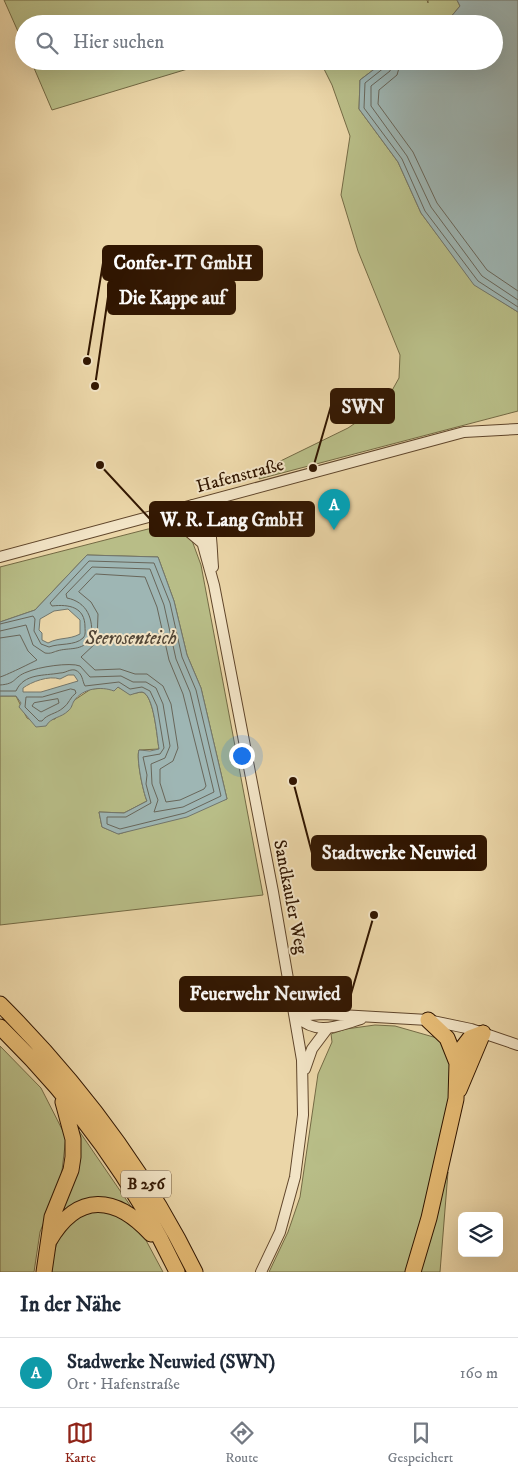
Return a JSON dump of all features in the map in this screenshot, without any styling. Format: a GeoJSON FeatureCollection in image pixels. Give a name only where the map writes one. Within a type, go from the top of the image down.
{"type":"FeatureCollection","features":[{"type":"Feature","properties":{"kind":"highway","name":"B 256"},"geometry":{"type":"LineString","coordinates":[[0,1004],[35,1040],[94,1108],[157,1202],[195,1272]]}},
{"type":"Feature","properties":{"kind":"highway"},"geometry":{"type":"LineString","coordinates":[[428,1020],[447,1038],[457,1063]]}},
{"type":"Feature","properties":{"kind":"highway","name":"B 256"},"geometry":{"type":"LineString","coordinates":[[0,1027],[61,1094],[128,1184],[177,1272]]}},
{"type":"Feature","properties":{"kind":"highway"},"geometry":{"type":"LineString","coordinates":[[456,1098],[457,1063],[466,1041],[483,1033]]}},
{"type":"Feature","properties":{"kind":"highway"},"geometry":{"type":"LineString","coordinates":[[413,1272],[427,1226],[456,1098],[483,1033]]}},
{"type":"Feature","properties":{"kind":"highway"},"geometry":{"type":"LineString","coordinates":[[44,1272],[52,1217],[71,1170],[73,1157],[72,1130],[61,1094]]}},
{"type":"Feature","properties":{"kind":"highway"},"geometry":{"type":"LineString","coordinates":[[48,1244],[55,1231],[67,1218],[85,1207],[103,1204],[124,1210],[133,1216],[166,1250]]}},
{"type":"Feature","properties":{"kind":"street","name":"Hafenstraße"},"geometry":{"type":"LineString","coordinates":[[0,557],[464,432],[518,429]]}},
{"type":"Feature","properties":{"kind":"street","name":"Sandkauler Weg"},"geometry":{"type":"LineString","coordinates":[[196,505],[200,542],[214,585]]}},
{"type":"Feature","properties":{"kind":"street","name":"Sandkauler Weg"},"geometry":{"type":"LineString","coordinates":[[196,505],[210,524],[214,585],[295,1016],[304,1078],[303,1115],[293,1186],[280,1232],[261,1272]]}},
{"type":"Feature","properties":{"kind":"street"},"geometry":{"type":"LineString","coordinates":[[157,515],[168,522],[180,525],[200,542]]}},
{"type":"Feature","properties":{"kind":"street"},"geometry":{"type":"LineString","coordinates":[[295,1016],[323,1014],[366,1018],[428,1020],[483,1033],[518,1046]]}},
{"type":"Feature","properties":{"kind":"street"},"geometry":{"type":"LineString","coordinates":[[295,1016],[306,1026],[327,1029],[366,1018]]}},
{"type":"Feature","properties":{"kind":"street"},"geometry":{"type":"LineString","coordinates":[[304,1078],[312,1049],[327,1029]]}},
{"type":"Feature","properties":{"kind":"green space"},"geometry":{"type":"Polygon","coordinates":[[[4,0],[427,0],[428,3],[428,0],[457,0],[460,6],[452,15],[15,15],[15,25],[4,0]]]}},
{"type":"Feature","properties":{"kind":"green space"},"geometry":{"type":"Polygon","coordinates":[[[35,70],[184,70],[52,110],[35,70]]]}},
{"type":"Feature","properties":{"kind":"green space"},"geometry":{"type":"Polygon","coordinates":[[[324,70],[373,70],[360,80],[359,109],[398,162],[421,213],[474,284],[518,312],[518,411],[259,479],[260,471],[348,428],[385,403],[399,378],[400,355],[358,251],[341,195],[350,136],[332,85],[324,70]]]}},
{"type":"Feature","properties":{"kind":"green space"},"geometry":{"type":"Polygon","coordinates":[[[187,527],[201,565],[263,895],[0,925],[0,696],[16,696],[27,718],[33,721],[55,719],[73,701],[91,689],[118,687],[130,694],[142,692],[146,695],[152,708],[159,749],[139,750],[138,754],[140,775],[147,801],[124,813],[99,812],[102,827],[119,834],[227,799],[201,688],[187,655],[174,601],[158,557],[87,555],[35,610],[0,622],[0,567],[148,529],[187,527]]]}},
{"type":"Feature","properties":{"kind":"green space"},"geometry":{"type":"Polygon","coordinates":[[[375,1025],[395,1026],[437,1038],[451,1054],[450,1096],[431,1185],[406,1272],[269,1272],[288,1232],[300,1197],[318,1074],[332,1042],[331,1034],[346,1029],[375,1025]]]}},
{"type":"Feature","properties":{"kind":"green space"},"geometry":{"type":"Polygon","coordinates":[[[0,1046],[41,1088],[66,1137],[61,1179],[40,1232],[34,1272],[0,1272],[0,1046]]]}},
{"type":"Feature","properties":{"kind":"green space"},"geometry":{"type":"Polygon","coordinates":[[[75,1125],[134,1211],[116,1202],[56,1224],[75,1125]]]}},
{"type":"Feature","properties":{"kind":"green space"},"geometry":{"type":"Polygon","coordinates":[[[448,1172],[440,1272],[419,1272],[448,1172]]]}},
{"type":"Feature","properties":{"kind":"green space"},"geometry":{"type":"Polygon","coordinates":[[[110,1210],[141,1231],[163,1272],[51,1272],[56,1245],[66,1226],[83,1215],[110,1210]]]}},
{"type":"Feature","properties":{"kind":"water"},"geometry":{"type":"Polygon","coordinates":[[[457,0],[518,0],[518,312],[474,285],[421,213],[398,162],[359,109],[360,80],[373,70],[503,70],[503,15],[452,15],[460,6],[457,0]]]}},
{"type":"Feature","properties":{"kind":"water","name":"Seerosenteich"},"geometry":{"type":"Polygon","coordinates":[[[87,555],[158,557],[174,601],[187,655],[201,688],[227,799],[187,817],[118,834],[102,827],[99,812],[124,813],[147,801],[140,775],[138,754],[139,750],[150,751],[159,749],[152,708],[146,695],[142,692],[130,695],[118,687],[114,691],[109,689],[92,689],[82,693],[74,701],[70,709],[46,726],[36,727],[19,707],[21,703],[16,696],[0,696],[0,622],[35,610],[87,555]],[[68,609],[54,611],[40,619],[39,630],[42,633],[42,640],[48,643],[80,634],[80,620],[68,609]],[[68,675],[60,679],[51,678],[35,681],[23,688],[23,692],[41,692],[78,681],[74,675],[68,675]]]}},
{"type":"Feature","properties":{"kind":"place","name":"Confer-IT GmbH"},"geometry":{"type":"Point","coordinates":[87,361]}},
{"type":"Feature","properties":{"kind":"place","name":"Die Kappe auf"},"geometry":{"type":"Point","coordinates":[95,386]}},
{"type":"Feature","properties":{"kind":"place","name":"W. R. Lang GmbH"},"geometry":{"type":"Point","coordinates":[100,465]}},
{"type":"Feature","properties":{"kind":"place","name":"SWN"},"geometry":{"type":"Point","coordinates":[313,468]}},
{"type":"Feature","properties":{"kind":"place","name":"Stadwerke Neuwied (SWN)"},"geometry":{"type":"Point","coordinates":[334,530]}},
{"type":"Feature","properties":{"kind":"place","name":"Stadtwerke Neuwied"},"geometry":{"type":"Point","coordinates":[293,781]}},
{"type":"Feature","properties":{"kind":"place","name":"Feuerwehr Neuwied"},"geometry":{"type":"Point","coordinates":[374,915]}}]}
